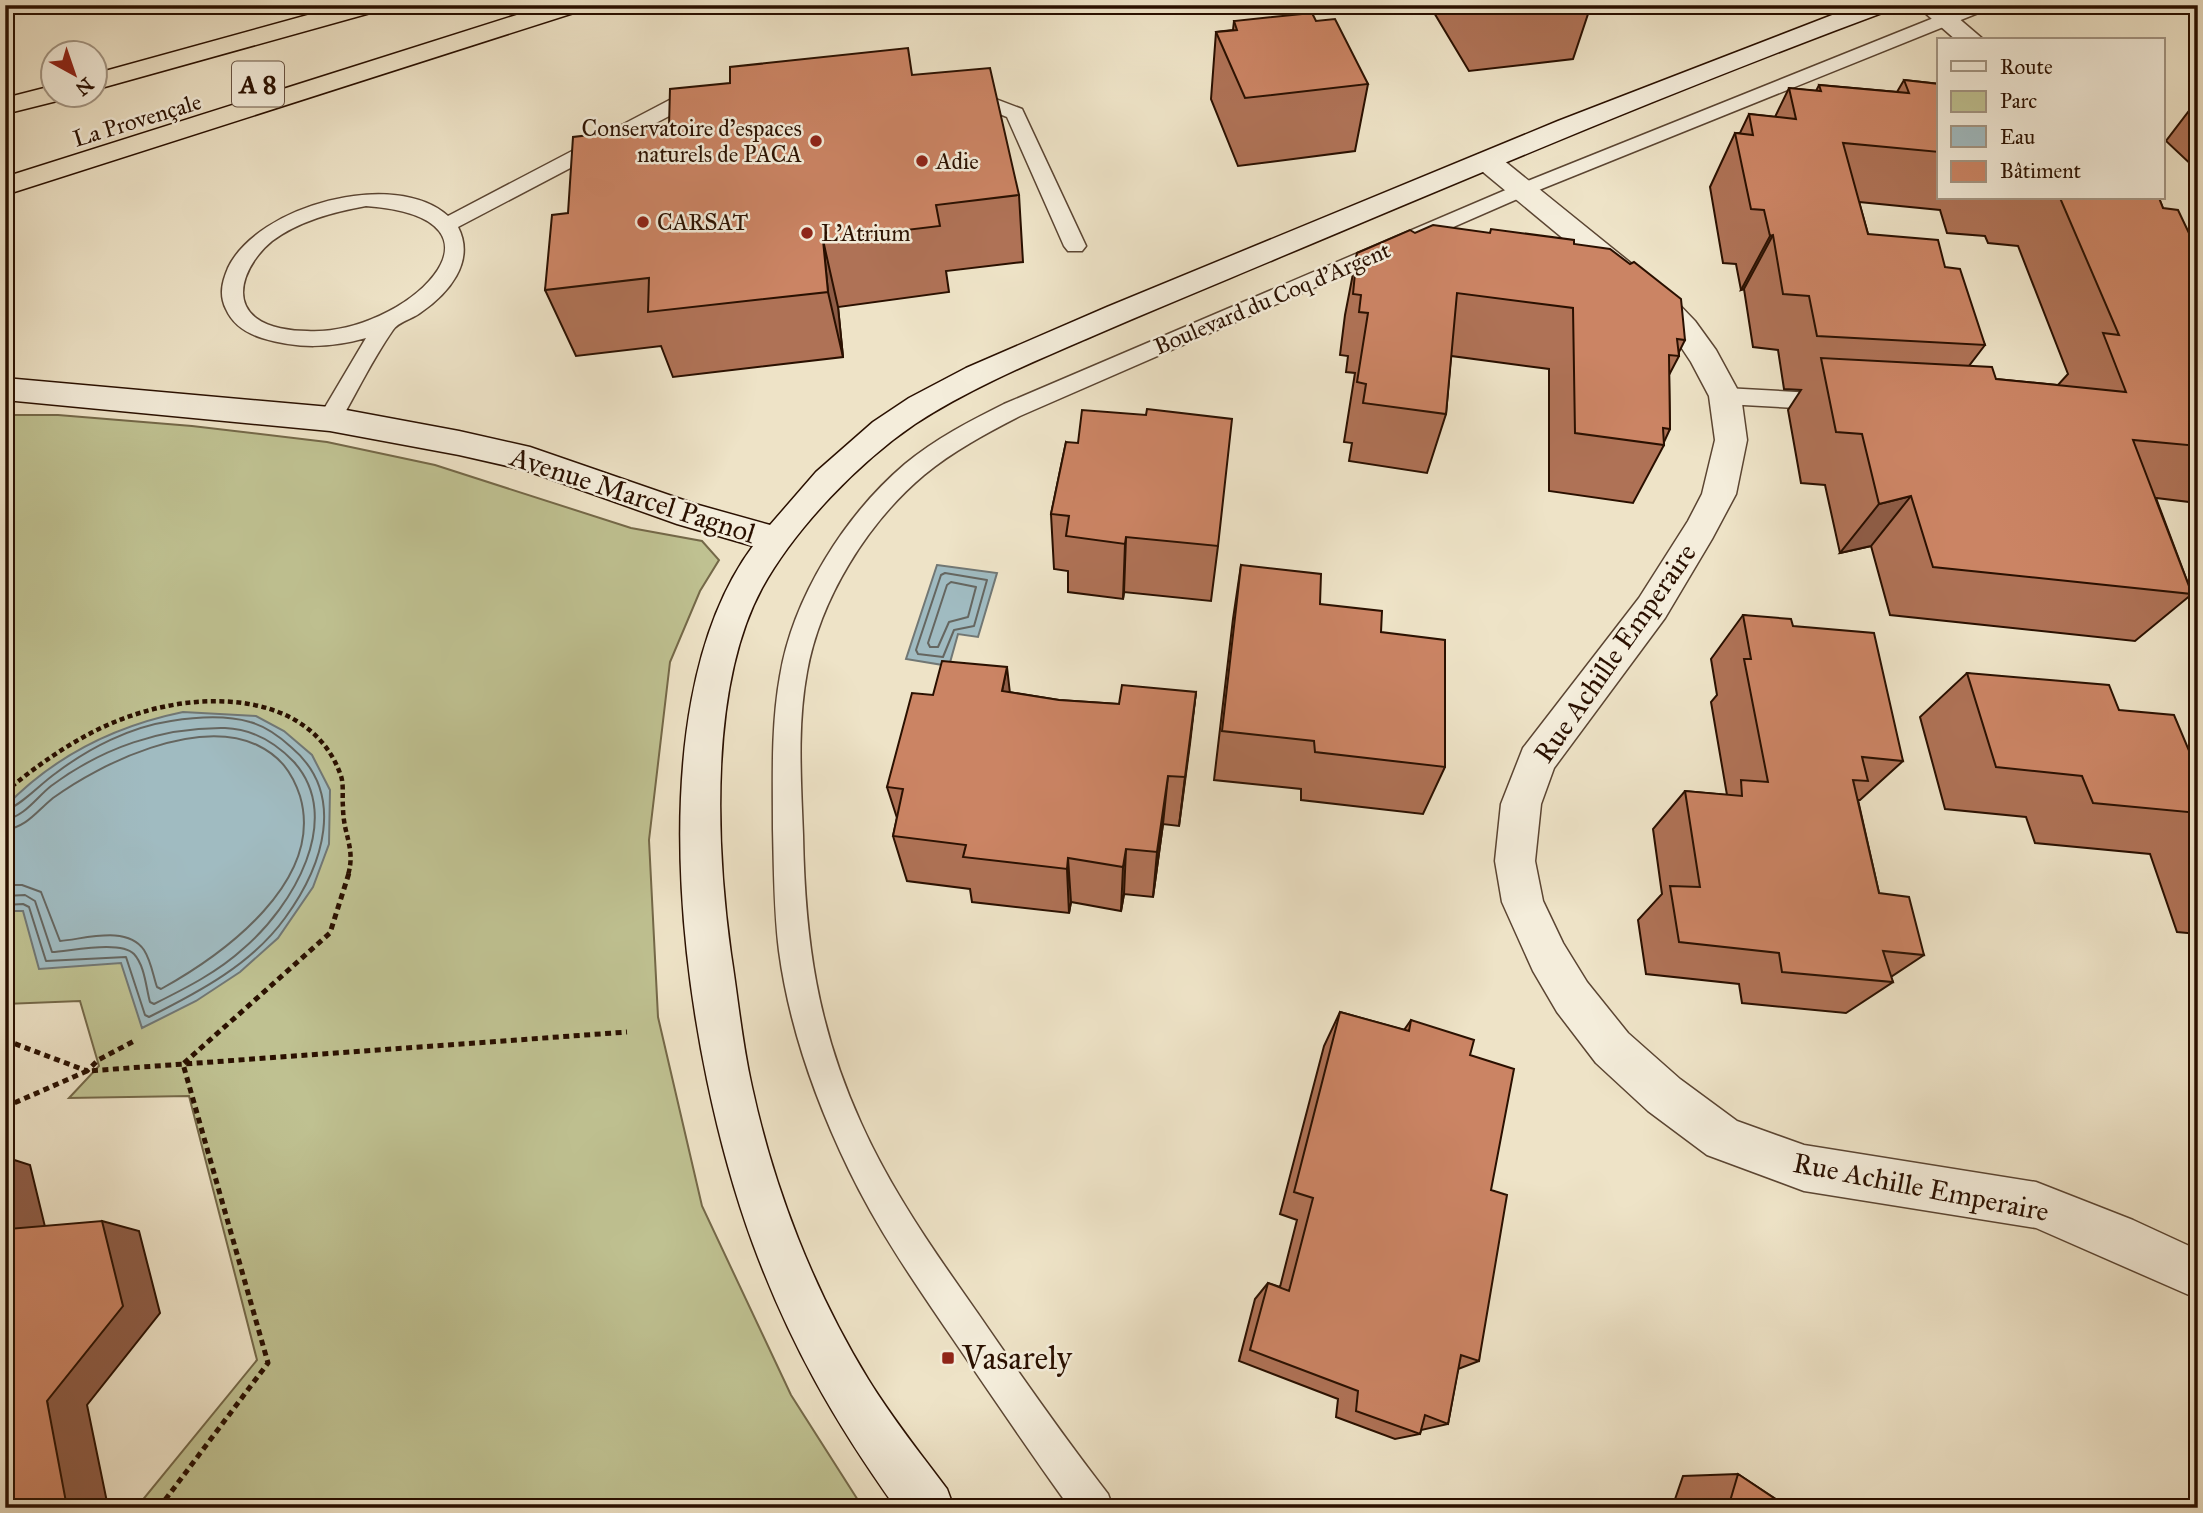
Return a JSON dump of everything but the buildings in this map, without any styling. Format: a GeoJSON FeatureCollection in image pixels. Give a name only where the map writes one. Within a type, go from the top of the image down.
{"type":"FeatureCollection","features":[{"type":"Feature","properties":{"kind":"highway","name":"La Provençale"},"geometry":{"type":"LineString","coordinates":[[108,78],[372,5]]}},
{"type":"Feature","properties":{"kind":"highway","name":"La Provençale"},"geometry":{"type":"LineString","coordinates":[[18,156],[509,5]]}},
{"type":"Feature","properties":{"kind":"highway"},"geometry":{"type":"LineString","coordinates":[[5,186],[573,5]]}},
{"type":"Feature","properties":{"kind":"highway","name":"La Provençale"},"geometry":{"type":"LineString","coordinates":[[5,106],[38,97]]}},
{"type":"Feature","properties":{"kind":"street","name":"Boulevard du Coq d'Argent"},"geometry":{"type":"LineString","coordinates":[[777,540],[827,484],[880,433],[922,405],[977,375],[1072,332],[1638,97],[1881,5]]}},
{"type":"Feature","properties":{"kind":"street"},"geometry":{"type":"LineString","coordinates":[[1937,12],[1969,38]]}},
{"type":"Feature","properties":{"kind":"street","name":"Rue Achille Emperaire"},"geometry":{"type":"LineString","coordinates":[[1487,161],[1658,301],[1684,328],[1705,358],[1726,396],[1731,440],[1719,494],[1652,608],[1537,760],[1521,804],[1515,860],[1523,902],[1549,957],[1572,997],[1612,1048],[1664,1095],[1723,1139],[1804,1168],[2036,1205],[2116,1237],[2198,1275]]}},
{"type":"Feature","properties":{"kind":"street","name":"Avenue Marcel Pagnol"},"geometry":{"type":"LineString","coordinates":[[5,389],[330,419],[530,459],[689,515],[777,540],[746,584],[724,632],[708,713],[701,804],[706,928],[731,1096],[776,1248],[844,1388],[928,1508]]}},
{"type":"Feature","properties":{"kind":"lane","name":"Boulevard du Coq d'Argent"},"geometry":{"type":"LineString","coordinates":[[1094,1508],[962,1322],[895,1219],[860,1157],[821,1064],[796,961],[789,872],[788,720],[802,640],[810,615],[839,562],[874,513],[912,471],[960,437],[1024,404],[1937,12],[1982,5]]}},
{"type":"Feature","properties":{"kind":"lane"},"geometry":{"type":"LineString","coordinates":[[947,86],[1015,113],[1076,246]]}},
{"type":"Feature","properties":{"kind":"lane"},"geometry":{"type":"LineString","coordinates":[[447,225],[587,149],[688,99],[726,90]]}},
{"type":"Feature","properties":{"kind":"lane"},"geometry":{"type":"LineString","coordinates":[[366,200],[400,202],[428,210],[447,225],[455,243],[452,264],[440,285],[416,306],[386,323],[348,335],[309,339],[274,334],[248,323],[233,304],[232,285],[243,258],[265,236],[295,218],[330,206],[366,200]]}},
{"type":"Feature","properties":{"kind":"lane"},"geometry":{"type":"LineString","coordinates":[[330,419],[386,323]]}},
{"type":"Feature","properties":{"kind":"lane"},"geometry":{"type":"LineString","coordinates":[[1726,396],[1848,403]]}},
{"type":"Feature","properties":{"kind":"path"},"geometry":{"type":"LineString","coordinates":[[5,792],[45,758],[95,731],[144,712],[188,703],[228,701],[262,706],[296,719],[327,746],[342,778],[343,820],[353,859],[330,933],[183,1064]]}},
{"type":"Feature","properties":{"kind":"path"},"geometry":{"type":"LineString","coordinates":[[5,1107],[87,1071],[626,1032]]}},
{"type":"Feature","properties":{"kind":"path"},"geometry":{"type":"LineString","coordinates":[[5,1040],[87,1071]]}},
{"type":"Feature","properties":{"kind":"path"},"geometry":{"type":"LineString","coordinates":[[87,1071],[98,1060],[136,1040]]}},
{"type":"Feature","properties":{"kind":"path"},"geometry":{"type":"LineString","coordinates":[[159,1508],[268,1363],[183,1064]]}},
{"type":"Feature","properties":{"kind":"green space"},"geometry":{"type":"Polygon","coordinates":[[[5,415],[58,415],[192,426],[327,442],[435,465],[631,528],[702,541],[719,560],[700,591],[670,662],[649,840],[658,1017],[702,1206],[791,1395],[863,1508],[136,1508],[257,1360],[189,1096],[69,1098],[99,1066],[80,1001],[5,1004],[5,415]]]}},
{"type":"Feature","properties":{"kind":"water"},"geometry":{"type":"Polygon","coordinates":[[[937,565],[997,573],[978,637],[958,634],[949,666],[906,659],[937,565]]]}},
{"type":"Feature","properties":{"kind":"water"},"geometry":{"type":"Polygon","coordinates":[[[183,712],[256,716],[284,731],[312,755],[330,790],[329,844],[313,887],[278,938],[240,972],[196,1001],[142,1028],[121,963],[39,969],[23,911],[5,911],[5,807],[44,773],[87,746],[133,726],[183,712]]]}},
{"type":"Feature","properties":{"kind":"place","name":"Conservatoire d'espaces naturels de PACA"},"geometry":{"type":"Point","coordinates":[816,141]}},
{"type":"Feature","properties":{"kind":"place","name":"Adie"},"geometry":{"type":"Point","coordinates":[922,161]}},
{"type":"Feature","properties":{"kind":"place","name":"CARSAT"},"geometry":{"type":"Point","coordinates":[643,222]}},
{"type":"Feature","properties":{"kind":"place","name":"L'Atrium"},"geometry":{"type":"Point","coordinates":[807,233]}},
{"type":"Feature","properties":{"kind":"place","name":"Vasarely"},"geometry":{"type":"Point","coordinates":[948,1358]}}]}
